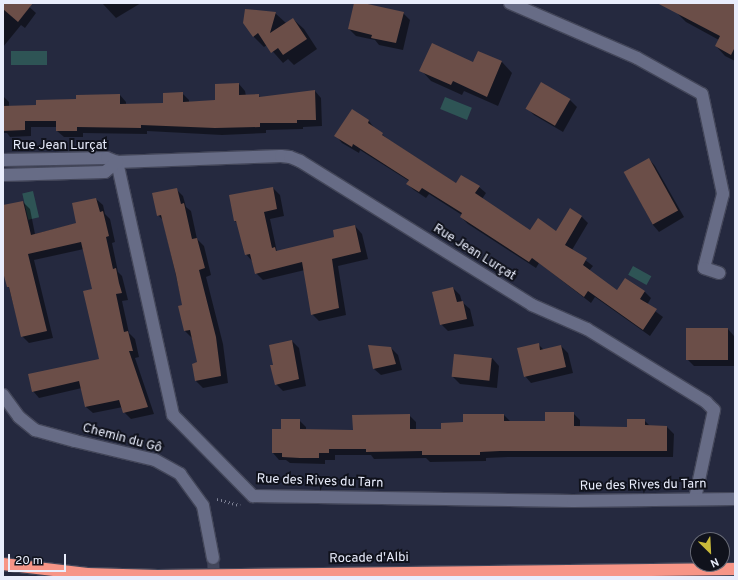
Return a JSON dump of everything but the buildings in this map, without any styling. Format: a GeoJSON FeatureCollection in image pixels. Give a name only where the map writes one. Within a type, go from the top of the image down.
{"type":"FeatureCollection","features":[{"type":"Feature","properties":{"kind":"highway","name":"Rocade d'Albi"},"geometry":{"type":"LineString","coordinates":[[3,564],[87,574],[158,576],[735,569]]}},
{"type":"Feature","properties":{"kind":"street"},"geometry":{"type":"LineString","coordinates":[[510,3],[637,58],[702,94],[724,194],[704,268],[718,273]]}},
{"type":"Feature","properties":{"kind":"street","name":"Rue Jean Lurçat"},"geometry":{"type":"LineString","coordinates":[[3,160],[107,158],[117,162],[290,157],[532,305],[587,329],[706,402],[714,410],[695,499]]}},
{"type":"Feature","properties":{"kind":"street","name":"Rue Jean Lurçat"},"geometry":{"type":"LineString","coordinates":[[3,175],[105,172],[117,162]]}},
{"type":"Feature","properties":{"kind":"street","name":"Rue des Rives du Tarn"},"geometry":{"type":"LineString","coordinates":[[117,162],[173,415],[253,496],[573,501],[735,499]]}},
{"type":"Feature","properties":{"kind":"street","name":"Chemin du Gô"},"geometry":{"type":"LineString","coordinates":[[3,395],[19,417],[34,430],[75,442],[155,460],[180,474],[203,506],[213,558]]}},
{"type":"Feature","properties":{"kind":"shaded area"},"geometry":{"type":"Polygon","coordinates":[[[11,51],[47,51],[47,65],[11,65],[11,51]]]}},
{"type":"Feature","properties":{"kind":"shaded area"},"geometry":{"type":"Polygon","coordinates":[[[445,97],[472,108],[467,120],[440,109],[445,97]]]}},
{"type":"Feature","properties":{"kind":"shaded area"},"geometry":{"type":"Polygon","coordinates":[[[33,191],[39,217],[28,220],[22,193],[33,191]]]}},
{"type":"Feature","properties":{"kind":"shaded area"},"geometry":{"type":"Polygon","coordinates":[[[633,266],[651,276],[647,285],[628,275],[633,266]]]}},
{"type":"Feature","properties":{"kind":"tunnel"},"geometry":{"type":"LineString","coordinates":[[213,558],[214,577]]}}]}
